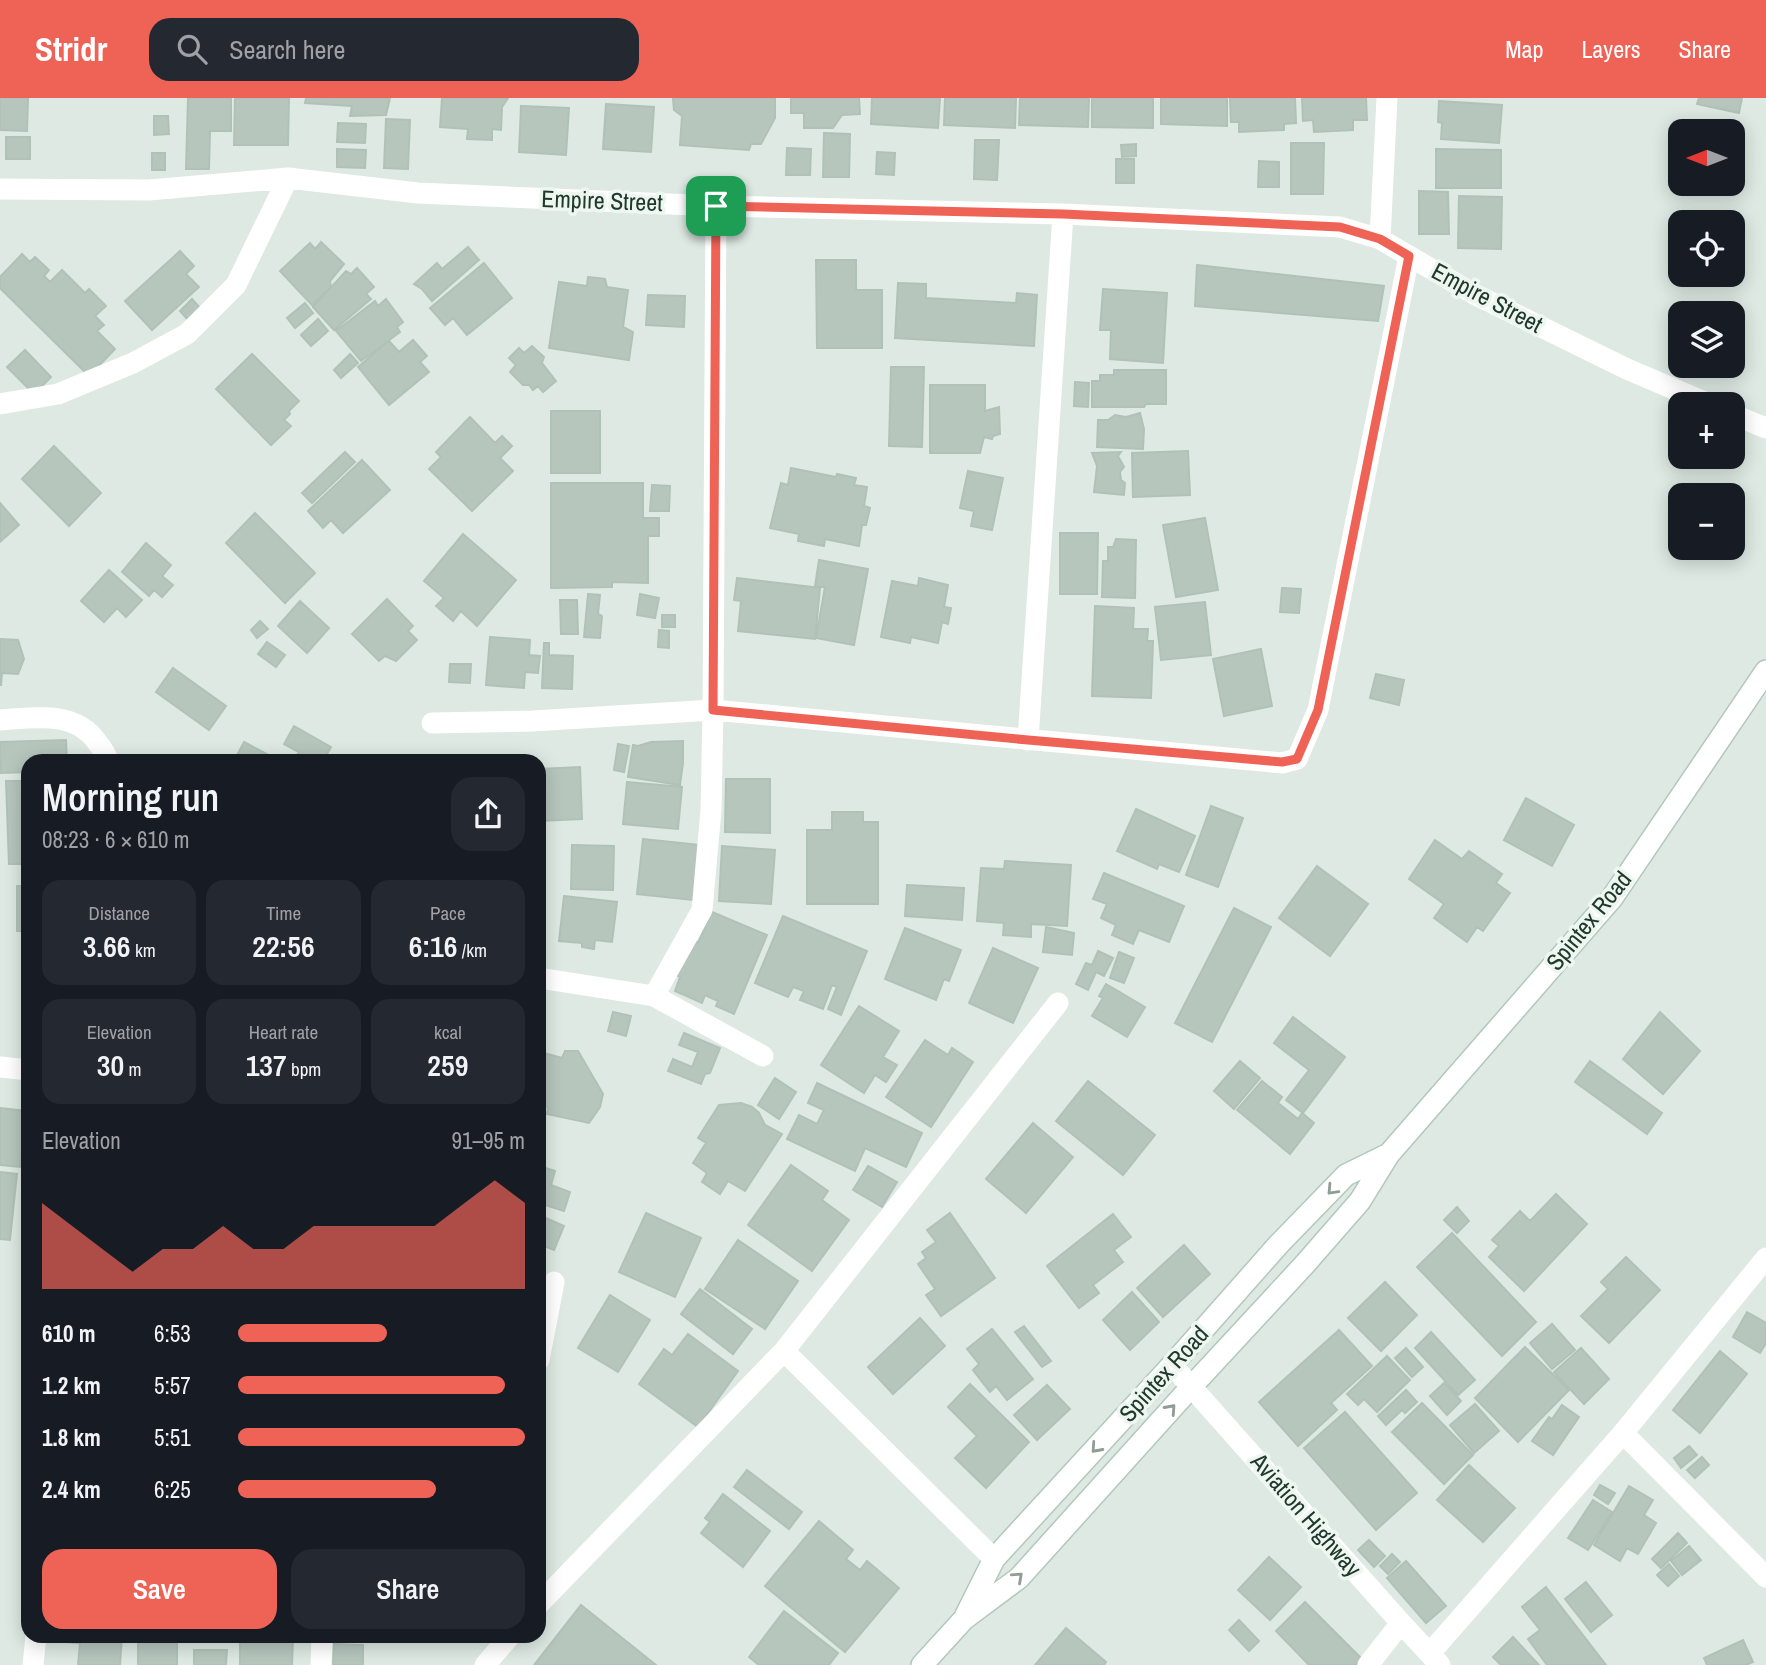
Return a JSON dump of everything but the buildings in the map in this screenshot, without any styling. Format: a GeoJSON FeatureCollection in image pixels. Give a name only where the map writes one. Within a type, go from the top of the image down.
{"type":"FeatureCollection","features":[{"type":"Feature","properties":{"kind":"street"},"geometry":{"type":"LineString","coordinates":[[1380,239],[1388,98]]}},
{"type":"Feature","properties":{"kind":"street"},"geometry":{"type":"LineString","coordinates":[[0,404],[58,394],[133,363],[187,334],[236,285],[288,178]]}},
{"type":"Feature","properties":{"kind":"street","name":"Empire Street"},"geometry":{"type":"LineString","coordinates":[[0,189],[149,190],[288,178],[418,194],[716,206],[1063,214],[1340,227],[1380,239],[1486,300],[1627,369],[1681,392]]}},
{"type":"Feature","properties":{"kind":"street"},"geometry":{"type":"LineString","coordinates":[[654,996],[702,910],[711,810],[716,206]]}},
{"type":"Feature","properties":{"kind":"street"},"geometry":{"type":"LineString","coordinates":[[1028,740],[1063,214]]}},
{"type":"Feature","properties":{"kind":"street"},"geometry":{"type":"LineString","coordinates":[[432,723],[533,721],[713,710],[1282,762],[1297,759],[1318,710],[1409,256]]}},
{"type":"Feature","properties":{"kind":"street"},"geometry":{"type":"LineString","coordinates":[[1745,419],[1766,428]]}},
{"type":"Feature","properties":{"kind":"street","name":"Spintex Road"},"geometry":{"type":"LineString","coordinates":[[922,1665],[964,1619],[1019,1578],[1360,1201],[1389,1154],[1612,898],[1766,671]]}},
{"type":"Feature","properties":{"kind":"street"},"geometry":{"type":"LineString","coordinates":[[0,720],[64,719],[90,732],[106,754]]}},
{"type":"Feature","properties":{"kind":"street"},"geometry":{"type":"LineString","coordinates":[[546,979],[654,996],[763,1056]]}},
{"type":"Feature","properties":{"kind":"street"},"geometry":{"type":"LineString","coordinates":[[546,1597],[784,1351],[1058,1003]]}},
{"type":"Feature","properties":{"kind":"street"},"geometry":{"type":"LineString","coordinates":[[0,1067],[21,1069]]}},
{"type":"Feature","properties":{"kind":"street","name":"Spintex Road"},"geometry":{"type":"LineString","coordinates":[[964,1619],[995,1559],[1279,1244],[1346,1175],[1389,1154]]}},
{"type":"Feature","properties":{"kind":"street"},"geometry":{"type":"LineString","coordinates":[[1435,1659],[1765,1260]]}},
{"type":"Feature","properties":{"kind":"street"},"geometry":{"type":"LineString","coordinates":[[546,1324],[554,1282]]}},
{"type":"Feature","properties":{"kind":"street"},"geometry":{"type":"LineString","coordinates":[[784,1351],[995,1559]]}},
{"type":"Feature","properties":{"kind":"street","name":"Aviation Highway"},"geometry":{"type":"LineString","coordinates":[[1172,1365],[1435,1659]]}},
{"type":"Feature","properties":{"kind":"street"},"geometry":{"type":"LineString","coordinates":[[1623,1433],[1766,1577]]}},
{"type":"Feature","properties":{"kind":"street"},"geometry":{"type":"LineString","coordinates":[[1368,1665],[1401,1623]]}},
{"type":"Feature","properties":{"kind":"street"},"geometry":{"type":"LineString","coordinates":[[33,1665],[35,1643]]}},
{"type":"Feature","properties":{"kind":"street"},"geometry":{"type":"LineString","coordinates":[[321,1665],[322,1643]]}},
{"type":"Feature","properties":{"kind":"street"},"geometry":{"type":"LineString","coordinates":[[485,1665],[504,1643]]}},
{"type":"Feature","properties":{"kind":"route"},"geometry":{"type":"LineString","coordinates":[[716,206],[1063,214],[1340,227],[1380,239],[1409,256],[1318,710],[1297,759],[1282,762],[713,710],[716,206]]}}]}
